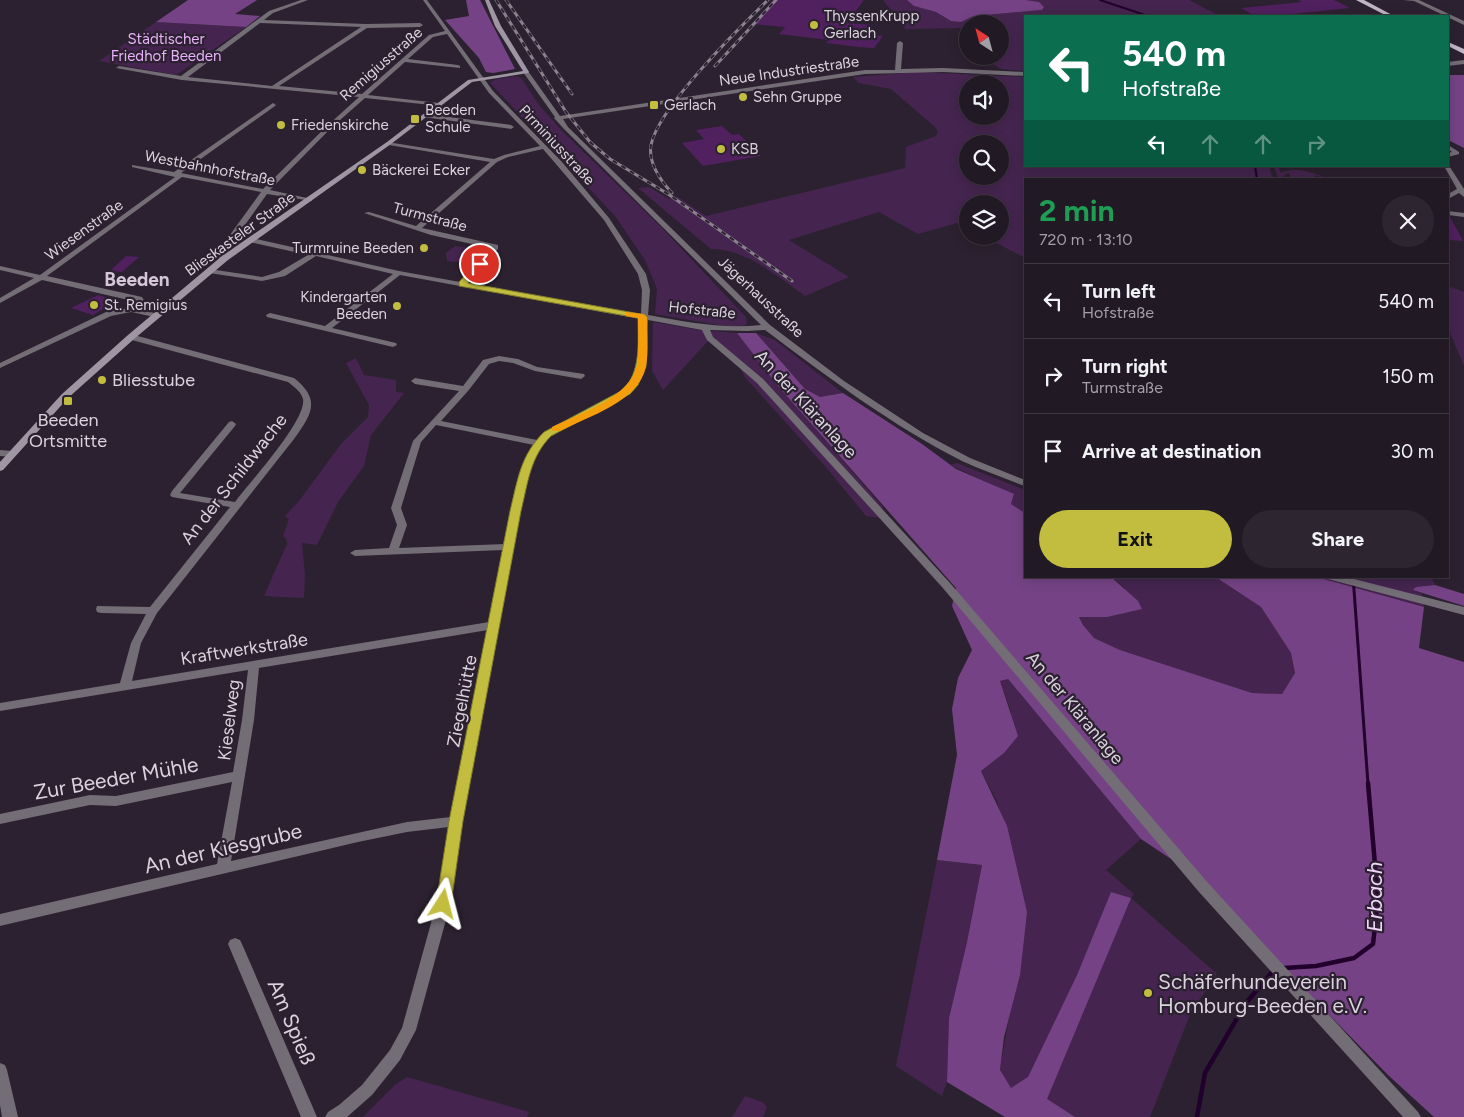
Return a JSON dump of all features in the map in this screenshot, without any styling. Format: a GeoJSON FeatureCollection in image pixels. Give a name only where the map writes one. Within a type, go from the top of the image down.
{"type":"FeatureCollection","features":[{"type":"Feature","properties":{"kind":"main road"},"geometry":{"type":"LineString","coordinates":[[1359,0],[1389,15]]}},
{"type":"Feature","properties":{"kind":"main road"},"geometry":{"type":"LineString","coordinates":[[1449,44],[1464,52]]}},
{"type":"Feature","properties":{"kind":"street"},"geometry":{"type":"LineString","coordinates":[[182,78],[258,21],[280,8],[306,0]]}},
{"type":"Feature","properties":{"kind":"street","name":"Pirminiusstraße"},"geometry":{"type":"LineString","coordinates":[[425,0],[480,78],[517,121],[571,174],[607,219],[645,282],[643,317]]}},
{"type":"Feature","properties":{"kind":"street"},"geometry":{"type":"LineString","coordinates":[[487,0],[498,26],[526,72]]}},
{"type":"Feature","properties":{"kind":"street"},"geometry":{"type":"LineString","coordinates":[[1405,0],[1414,0],[1447,15]]}},
{"type":"Feature","properties":{"kind":"street"},"geometry":{"type":"LineString","coordinates":[[1449,16],[1464,23]]}},
{"type":"Feature","properties":{"kind":"street"},"geometry":{"type":"LineString","coordinates":[[258,21],[366,26],[420,25]]}},
{"type":"Feature","properties":{"kind":"street"},"geometry":{"type":"LineString","coordinates":[[274,87],[366,26]]}},
{"type":"Feature","properties":{"kind":"street","name":"Remigiusstraße"},"geometry":{"type":"LineString","coordinates":[[226,258],[222,255],[223,250],[264,191],[329,127],[430,36],[448,32]]}},
{"type":"Feature","properties":{"kind":"street"},"geometry":{"type":"LineString","coordinates":[[898,70],[900,43]]}},
{"type":"Feature","properties":{"kind":"street"},"geometry":{"type":"LineString","coordinates":[[403,60],[458,67]]}},
{"type":"Feature","properties":{"kind":"street"},"geometry":{"type":"LineString","coordinates":[[1449,64],[1464,62]]}},
{"type":"Feature","properties":{"kind":"street"},"geometry":{"type":"LineString","coordinates":[[119,68],[182,78],[364,95],[440,105]]}},
{"type":"Feature","properties":{"kind":"street","name":"Neue Industriestraße"},"geometry":{"type":"LineString","coordinates":[[558,118],[805,80],[898,70],[963,70],[1024,74]]}},
{"type":"Feature","properties":{"kind":"street","name":"Blieskasteler Straße"},"geometry":{"type":"LineString","coordinates":[[0,468],[66,396],[131,337],[226,258],[389,143],[470,81],[526,72]]}},
{"type":"Feature","properties":{"kind":"street","name":"Jägerhausstraße"},"geometry":{"type":"LineString","coordinates":[[526,72],[558,118],[766,327],[842,383],[920,435],[967,460],[1024,483]]}},
{"type":"Feature","properties":{"kind":"street","name":"Wiesenstraße"},"geometry":{"type":"LineString","coordinates":[[0,301],[43,277],[273,105]]}},
{"type":"Feature","properties":{"kind":"street"},"geometry":{"type":"LineString","coordinates":[[425,116],[510,127]]}},
{"type":"Feature","properties":{"kind":"street"},"geometry":{"type":"LineString","coordinates":[[389,143],[495,161]]}},
{"type":"Feature","properties":{"kind":"street"},"geometry":{"type":"LineString","coordinates":[[417,229],[495,161],[506,156],[545,147]]}},
{"type":"Feature","properties":{"kind":"street"},"geometry":{"type":"LineString","coordinates":[[1449,148],[1457,153],[1449,155]]}},
{"type":"Feature","properties":{"kind":"street","name":"Westbahnhofstraße"},"geometry":{"type":"LineString","coordinates":[[134,166],[310,200]]}},
{"type":"Feature","properties":{"kind":"street"},"geometry":{"type":"LineString","coordinates":[[1448,167],[1462,192],[1449,197]]}},
{"type":"Feature","properties":{"kind":"street","name":"Turmstraße"},"geometry":{"type":"LineString","coordinates":[[367,213],[447,238],[496,247],[462,284]]}},
{"type":"Feature","properties":{"kind":"street"},"geometry":{"type":"LineString","coordinates":[[1449,213],[1464,215]]}},
{"type":"Feature","properties":{"kind":"street","name":"Hofstraße"},"geometry":{"type":"LineString","coordinates":[[252,240],[399,273],[706,328],[747,329],[766,327]]}},
{"type":"Feature","properties":{"kind":"street"},"geometry":{"type":"LineString","coordinates":[[209,271],[262,279],[282,274],[314,255]]}},
{"type":"Feature","properties":{"kind":"street"},"geometry":{"type":"LineString","coordinates":[[0,268],[141,300],[131,310]]}},
{"type":"Feature","properties":{"kind":"street"},"geometry":{"type":"LineString","coordinates":[[327,328],[399,273]]}},
{"type":"Feature","properties":{"kind":"street"},"geometry":{"type":"LineString","coordinates":[[0,366],[99,317],[119,311],[131,310],[156,316]]}},
{"type":"Feature","properties":{"kind":"street"},"geometry":{"type":"LineString","coordinates":[[270,315],[393,345]]}},
{"type":"Feature","properties":{"kind":"street","name":"Ziegelhütte"},"geometry":{"type":"LineString","coordinates":[[333,1117],[367,1090],[395,1055],[409,1030],[443,904],[456,821],[509,547],[528,461],[538,443],[562,425],[614,400],[635,383],[641,366],[643,317]]}},
{"type":"Feature","properties":{"kind":"street","name":"An der Kläranlage"},"geometry":{"type":"LineString","coordinates":[[706,328],[710,338],[760,381],[946,584],[1204,888],[1414,1117]]}},
{"type":"Feature","properties":{"kind":"street","name":"An der Schildwache"},"geometry":{"type":"LineString","coordinates":[[125,686],[136,643],[153,611],[291,437],[306,414],[308,406],[304,390],[291,380],[131,337]]}},
{"type":"Feature","properties":{"kind":"street"},"geometry":{"type":"LineString","coordinates":[[393,552],[402,525],[396,508],[417,441],[465,389],[486,362],[499,358],[515,360],[535,369],[581,376]]}},
{"type":"Feature","properties":{"kind":"street"},"geometry":{"type":"LineString","coordinates":[[415,381],[465,389]]}},
{"type":"Feature","properties":{"kind":"street"},"geometry":{"type":"LineString","coordinates":[[434,422],[538,443]]}},
{"type":"Feature","properties":{"kind":"street"},"geometry":{"type":"LineString","coordinates":[[232,424],[175,493],[175,496],[237,505]]}},
{"type":"Feature","properties":{"kind":"street"},"geometry":{"type":"LineString","coordinates":[[0,453],[12,454]]}},
{"type":"Feature","properties":{"kind":"street"},"geometry":{"type":"LineString","coordinates":[[355,553],[509,547]]}},
{"type":"Feature","properties":{"kind":"street"},"geometry":{"type":"LineString","coordinates":[[1337,578],[1464,611]]}},
{"type":"Feature","properties":{"kind":"street"},"geometry":{"type":"LineString","coordinates":[[101,609],[153,611]]}},
{"type":"Feature","properties":{"kind":"street","name":"Kraftwerkstraße"},"geometry":{"type":"LineString","coordinates":[[0,707],[494,625]]}},
{"type":"Feature","properties":{"kind":"street","name":"Kieselweg"},"geometry":{"type":"LineString","coordinates":[[223,869],[239,776],[254,665]]}},
{"type":"Feature","properties":{"kind":"street","name":"Zur Beeder Mühle"},"geometry":{"type":"LineString","coordinates":[[0,819],[90,800],[116,800],[239,776]]}},
{"type":"Feature","properties":{"kind":"street","name":"An der Kiesgrube"},"geometry":{"type":"LineString","coordinates":[[0,920],[407,827],[456,821]]}},
{"type":"Feature","properties":{"kind":"street","name":"Am Spieß"},"geometry":{"type":"LineString","coordinates":[[236,944],[309,1117]]}},
{"type":"Feature","properties":{"kind":"street"},"geometry":{"type":"LineString","coordinates":[[0,1070],[10,1117]]}},
{"type":"Feature","properties":{"kind":"green space"},"geometry":{"type":"Polygon","coordinates":[[[883,0],[907,0],[914,6],[936,12],[947,19],[959,19],[959,28],[905,29],[900,16],[890,9],[883,0]]]}},
{"type":"Feature","properties":{"kind":"green space"},"geometry":{"type":"Polygon","coordinates":[[[1027,0],[1189,0],[1218,15],[1024,15],[1024,71],[1002,69],[994,65],[1009,65],[1009,15],[985,15],[1042,10],[1039,2],[1027,0]]]}},
{"type":"Feature","properties":{"kind":"green space","name":"Städtischer Friedhof Beeden"},"geometry":{"type":"Polygon","coordinates":[[[156,22],[246,27],[176,75],[99,61],[156,22]]]}},
{"type":"Feature","properties":{"kind":"green space"},"geometry":{"type":"Polygon","coordinates":[[[917,72],[982,75],[959,75],[959,125],[1009,125],[1009,76],[1024,77],[1024,167],[1269,167],[1273,178],[1024,178],[1024,257],[1000,245],[1009,245],[1009,195],[959,195],[959,224],[957,223],[918,234],[879,212],[789,240],[849,277],[805,296],[772,272],[749,259],[724,250],[711,249],[638,188],[649,187],[669,199],[678,197],[706,216],[905,168],[906,147],[936,136],[938,132],[935,127],[891,89],[859,83],[853,77],[917,72]]]}},
{"type":"Feature","properties":{"kind":"green space"},"geometry":{"type":"Polygon","coordinates":[[[516,76],[521,78],[539,105],[564,133],[661,227],[746,317],[747,324],[741,327],[731,327],[655,314],[657,289],[645,260],[615,216],[490,83],[496,79],[516,76]]]}},
{"type":"Feature","properties":{"kind":"green space"},"geometry":{"type":"Polygon","coordinates":[[[1274,167],[1278,167],[1281,173],[1292,170],[1304,171],[1324,178],[1315,175],[1316,178],[1291,178],[1289,173],[1283,176],[1283,178],[1278,178],[1274,167]]]}},
{"type":"Feature","properties":{"kind":"green space"},"geometry":{"type":"Polygon","coordinates":[[[455,246],[478,249],[465,263],[447,261],[446,253],[455,246]]]}},
{"type":"Feature","properties":{"kind":"green space"},"geometry":{"type":"Polygon","coordinates":[[[1449,286],[1464,292],[1464,366],[1449,330],[1449,286]]]}},
{"type":"Feature","properties":{"kind":"green space"},"geometry":{"type":"Polygon","coordinates":[[[653,322],[699,330],[737,333],[777,385],[883,507],[880,518],[866,516],[825,466],[744,376],[740,366],[708,341],[663,390],[652,371],[653,322]]]}},
{"type":"Feature","properties":{"kind":"green space"},"geometry":{"type":"Polygon","coordinates":[[[756,333],[775,340],[843,393],[820,397],[805,389],[756,333]]]}},
{"type":"Feature","properties":{"kind":"green space"},"geometry":{"type":"Polygon","coordinates":[[[356,358],[364,375],[396,380],[396,392],[404,393],[371,435],[364,466],[338,502],[317,545],[302,543],[305,575],[304,598],[264,596],[287,544],[286,538],[283,536],[289,519],[285,516],[299,501],[341,444],[368,417],[369,405],[346,363],[356,358]]]}},
{"type":"Feature","properties":{"kind":"green space"},"geometry":{"type":"Polygon","coordinates":[[[957,463],[1024,490],[1024,512],[1011,504],[1014,495],[950,465],[957,463]]]}},
{"type":"Feature","properties":{"kind":"green space"},"geometry":{"type":"Polygon","coordinates":[[[1112,578],[1217,578],[1261,607],[1291,653],[1295,673],[1282,694],[1252,693],[1120,650],[1094,638],[1083,625],[1079,616],[1108,617],[1125,588],[1112,578]]]}},
{"type":"Feature","properties":{"kind":"green space"},"geometry":{"type":"Polygon","coordinates":[[[1320,578],[1432,578],[1435,585],[1416,587],[1413,590],[1422,594],[1424,607],[1320,578]]]}},
{"type":"Feature","properties":{"kind":"green space"},"geometry":{"type":"Polygon","coordinates":[[[1008,679],[1141,839],[1106,870],[1134,894],[1131,898],[1217,974],[1191,1012],[1150,1117],[1075,1117],[1046,1100],[1130,898],[1111,892],[1077,975],[1028,1077],[1011,1089],[1000,1070],[1027,912],[997,801],[981,771],[1004,753],[1011,712],[1000,681],[1008,679]]]}},
{"type":"Feature","properties":{"kind":"green space"},"geometry":{"type":"Polygon","coordinates":[[[937,860],[982,865],[967,942],[949,1018],[947,1082],[942,1096],[896,1066],[937,860]]]}},
{"type":"Feature","properties":{"kind":"green space"},"geometry":{"type":"Polygon","coordinates":[[[407,1077],[529,1112],[527,1117],[363,1117],[395,1085],[407,1077]]]}},
{"type":"Feature","properties":{"kind":"green space"},"geometry":{"type":"Polygon","coordinates":[[[745,1096],[762,1102],[767,1107],[763,1117],[732,1117],[745,1096]]]}},
{"type":"Feature","properties":{"kind":"shaded area"},"geometry":{"type":"Polygon","coordinates":[[[188,0],[257,0],[235,14],[260,16],[246,27],[156,22],[188,0]]]}},
{"type":"Feature","properties":{"kind":"shaded area"},"geometry":{"type":"Polygon","coordinates":[[[466,0],[480,0],[515,69],[493,73],[486,72],[479,58],[445,20],[469,16],[466,0]]]}},
{"type":"Feature","properties":{"kind":"shaded area"},"geometry":{"type":"Polygon","coordinates":[[[907,0],[1026,0],[1039,2],[1044,7],[1042,10],[985,15],[959,15],[959,22],[951,21],[936,12],[914,6],[907,0]]]}},
{"type":"Feature","properties":{"kind":"shaded area"},"geometry":{"type":"Polygon","coordinates":[[[1449,75],[1464,75],[1464,148],[1449,140],[1449,75]]]}},
{"type":"Feature","properties":{"kind":"shaded area"},"geometry":{"type":"Polygon","coordinates":[[[737,333],[756,333],[805,389],[820,397],[843,393],[922,444],[956,469],[1014,494],[1011,504],[1024,512],[1024,578],[1112,578],[1138,601],[1142,609],[1107,617],[1079,617],[1094,638],[1120,650],[1252,693],[1282,694],[1295,673],[1291,653],[1261,607],[1217,578],[1320,578],[1424,607],[1419,648],[1464,662],[1464,1117],[1434,1117],[1388,1075],[1296,981],[1207,883],[1141,839],[1008,679],[1000,681],[1018,736],[1004,753],[981,771],[1007,826],[1027,912],[1020,975],[1004,1037],[1000,1070],[1011,1088],[1028,1077],[1077,975],[1111,892],[1131,898],[1047,1099],[1075,1117],[1005,1117],[947,1082],[949,1018],[967,942],[982,865],[937,860],[957,755],[952,709],[958,678],[972,650],[952,606],[956,588],[777,385],[737,333]]]}},
{"type":"Feature","properties":{"kind":"shaded area"},"geometry":{"type":"Polygon","coordinates":[[[1435,585],[1464,594],[1464,606],[1413,590],[1416,587],[1435,585]]]}},
{"type":"Feature","properties":{"kind":"building","name":"ThyssenKrupp Gerlach"},"geometry":{"type":"Polygon","coordinates":[[[773,0],[864,0],[847,23],[873,25],[867,34],[883,36],[874,48],[858,47],[826,43],[829,40],[779,34],[785,27],[752,24],[773,0]]]}},
{"type":"Feature","properties":{"kind":"building"},"geometry":{"type":"Polygon","coordinates":[[[1298,0],[1334,0],[1350,8],[1284,15],[1253,15],[1241,8],[1302,2],[1298,0]]]}},
{"type":"Feature","properties":{"kind":"building","name":"KSB"},"geometry":{"type":"Polygon","coordinates":[[[722,126],[732,135],[739,134],[761,156],[703,166],[682,143],[704,139],[696,130],[722,126]]]}},
{"type":"Feature","properties":{"kind":"building"},"geometry":{"type":"Polygon","coordinates":[[[1449,217],[1450,217],[1463,241],[1449,240],[1449,217]]]}},
{"type":"Feature","properties":{"kind":"building"},"geometry":{"type":"Polygon","coordinates":[[[126,256],[139,257],[122,272],[110,271],[126,256]]]}},
{"type":"Feature","properties":{"kind":"building","name":"St. Remigius"},"geometry":{"type":"Polygon","coordinates":[[[98,295],[116,301],[93,315],[71,308],[98,295]]]}},
{"type":"Feature","properties":{"kind":"waterway","name":"Erbach"},"geometry":{"type":"LineString","coordinates":[[1100,0],[1145,15]]}},
{"type":"Feature","properties":{"kind":"waterway","name":"Erbach"},"geometry":{"type":"LineString","coordinates":[[1255,167],[1257,178]]}},
{"type":"Feature","properties":{"kind":"waterway","name":"Erbach"},"geometry":{"type":"LineString","coordinates":[[1353,578],[1368,784]]}},
{"type":"Feature","properties":{"kind":"waterway","name":"Erbach"},"geometry":{"type":"LineString","coordinates":[[1284,968],[1316,966],[1354,958],[1373,944],[1378,900],[1368,783]]}},
{"type":"Feature","properties":{"kind":"waterway","name":"Erbach"},"geometry":{"type":"LineString","coordinates":[[1197,1117],[1205,1073],[1246,1003],[1273,971]]}},
{"type":"Feature","properties":{"kind":"railway"},"geometry":{"type":"LineString","coordinates":[[496,0],[566,112],[590,142],[610,159],[668,194],[792,281]]}},
{"type":"Feature","properties":{"kind":"railway"},"geometry":{"type":"LineString","coordinates":[[506,0],[572,94]]}},
{"type":"Feature","properties":{"kind":"railway"},"geometry":{"type":"LineString","coordinates":[[672,193],[660,177],[651,158],[651,145],[657,129],[683,90],[701,69],[768,0]]}},
{"type":"Feature","properties":{"kind":"railway"},"geometry":{"type":"LineString","coordinates":[[715,66],[776,0]]}},
{"type":"Feature","properties":{"kind":"slow traffic"},"geometry":{"type":"LineString","coordinates":[[556,429],[614,400],[635,383],[641,366],[643,317],[630,314]]}},
{"type":"Feature","properties":{"kind":"place","name":"ThyssenKrupp Gerlach"},"geometry":{"type":"Point","coordinates":[814,25]}},
{"type":"Feature","properties":{"kind":"place","name":"Sehn Gruppe"},"geometry":{"type":"Point","coordinates":[743,97]}},
{"type":"Feature","properties":{"kind":"place","name":"Gerlach"},"geometry":{"type":"Point","coordinates":[654,105]}},
{"type":"Feature","properties":{"kind":"place","name":"Beeden Schule"},"geometry":{"type":"Point","coordinates":[415,119]}},
{"type":"Feature","properties":{"kind":"place","name":"Friedenskirche"},"geometry":{"type":"Point","coordinates":[281,125]}},
{"type":"Feature","properties":{"kind":"place","name":"KSB"},"geometry":{"type":"Point","coordinates":[721,149]}},
{"type":"Feature","properties":{"kind":"place","name":"Bäckerei Ecker"},"geometry":{"type":"Point","coordinates":[362,170]}},
{"type":"Feature","properties":{"kind":"place","name":"Turmruine Beeden"},"geometry":{"type":"Point","coordinates":[424,248]}},
{"type":"Feature","properties":{"kind":"place","name":"St. Remigius"},"geometry":{"type":"Point","coordinates":[94,305]}},
{"type":"Feature","properties":{"kind":"place","name":"Kindergarten Beeden"},"geometry":{"type":"Point","coordinates":[397,306]}},
{"type":"Feature","properties":{"kind":"place","name":"Bliesstube"},"geometry":{"type":"Point","coordinates":[102,380]}},
{"type":"Feature","properties":{"kind":"place","name":"Beeden Ortsmitte"},"geometry":{"type":"Point","coordinates":[68,401]}},
{"type":"Feature","properties":{"kind":"place","name":"Schäferhundeverein Homburg-Beeden e.V."},"geometry":{"type":"Point","coordinates":[1148,993]}},
{"type":"Feature","properties":{"kind":"district","name":"Beeden"},"geometry":{"type":"Point","coordinates":[137,279]}},
{"type":"Feature","properties":{"kind":"route"},"geometry":{"type":"LineString","coordinates":[[443,904],[456,821],[516,511],[528,461],[538,443],[548,434],[626,392],[635,383],[641,366],[643,317],[462,284],[480,264]]}}]}
